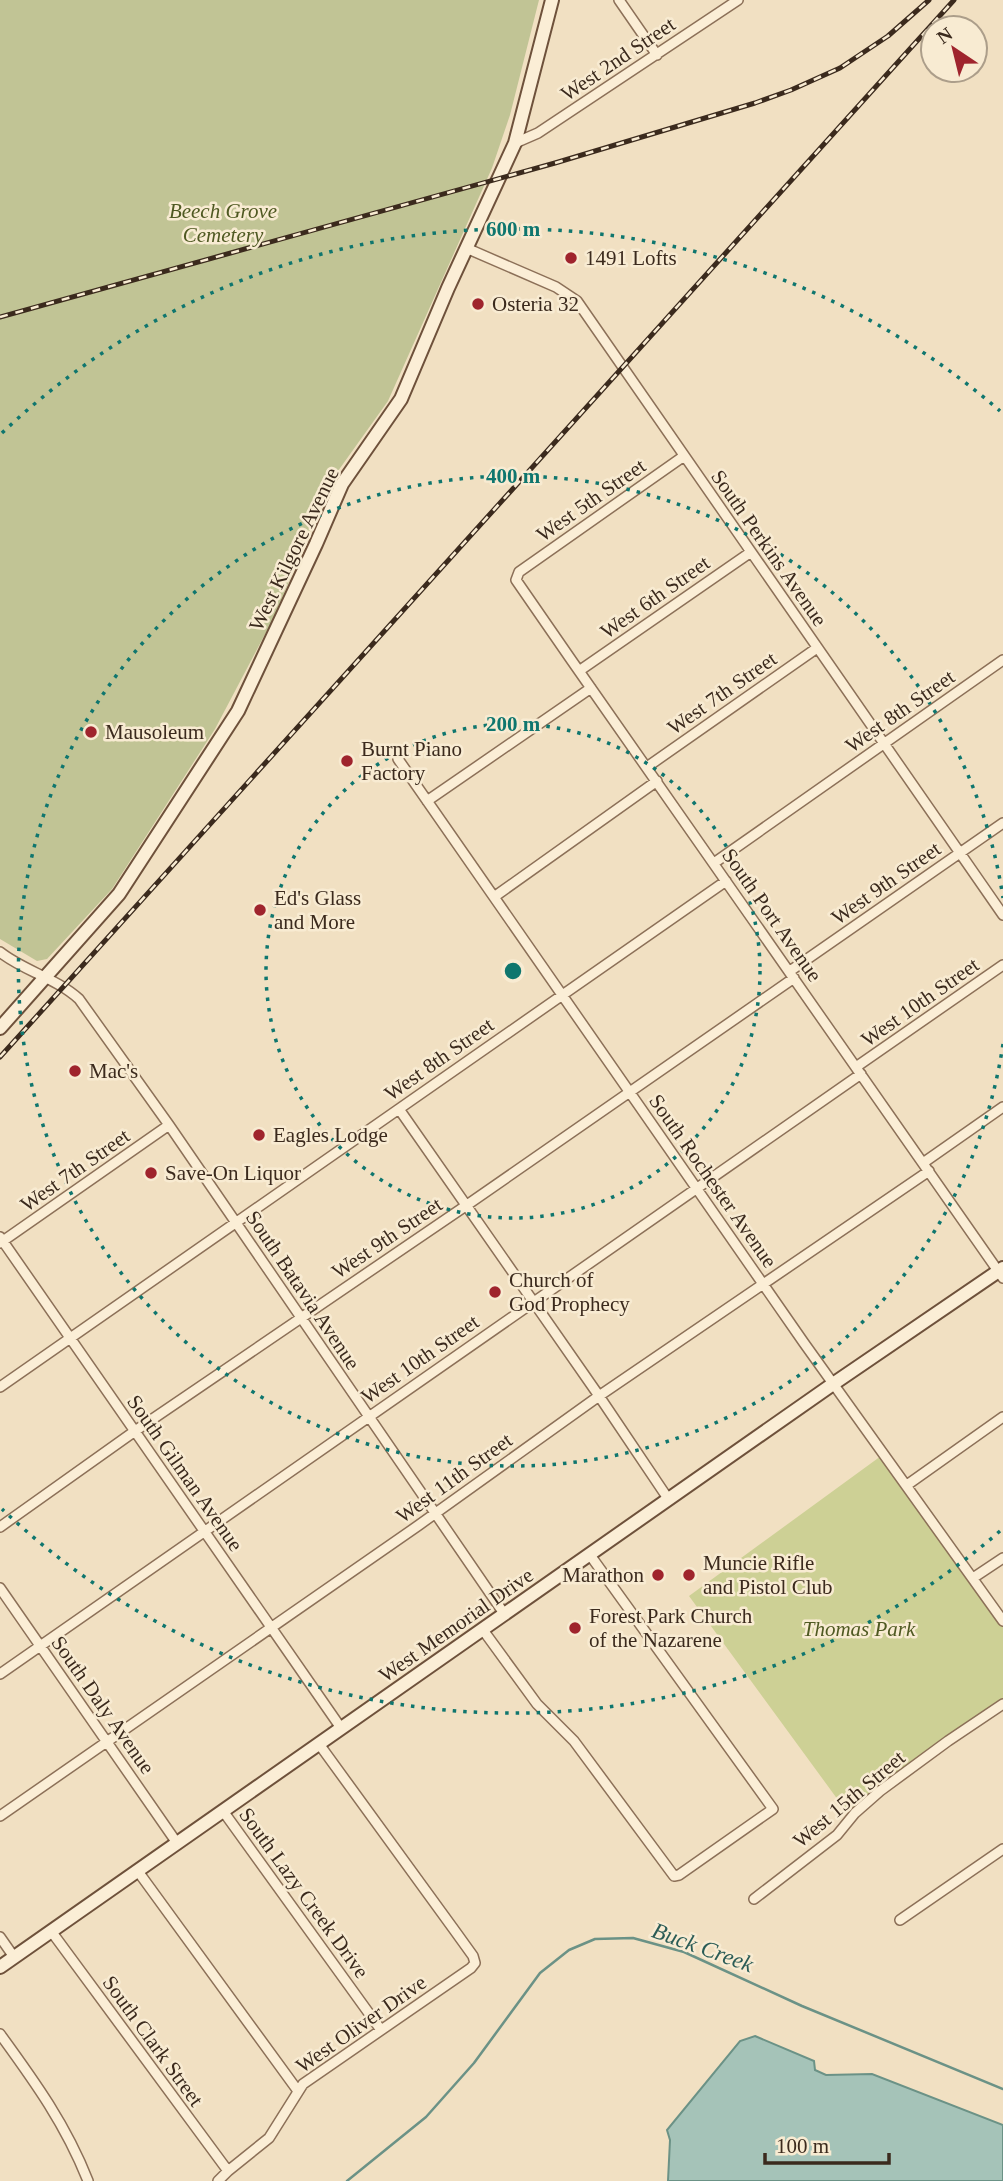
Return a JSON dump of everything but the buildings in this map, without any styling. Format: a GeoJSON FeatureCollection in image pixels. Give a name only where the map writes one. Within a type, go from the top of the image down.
{"type":"FeatureCollection","features":[{"type":"Feature","properties":{"kind":"main road","name":"West Kilgore Avenue"},"geometry":{"type":"LineString","coordinates":[[0,1028],[119,894],[238,711],[342,484],[401,399],[466,248],[516,143],[552,0]]}},
{"type":"Feature","properties":{"kind":"main road","name":"West Memorial Drive"},"geometry":{"type":"LineString","coordinates":[[0,1967],[833,1384],[1002,1272]]}},
{"type":"Feature","properties":{"kind":"street"},"geometry":{"type":"LineString","coordinates":[[619,0],[657,55]]}},
{"type":"Feature","properties":{"kind":"street","name":"West 2nd Street"},"geometry":{"type":"LineString","coordinates":[[516,143],[538,133],[738,0]]}},
{"type":"Feature","properties":{"kind":"street","name":"South Perkins Avenue"},"geometry":{"type":"LineString","coordinates":[[466,248],[556,286],[577,301],[1003,915]]}},
{"type":"Feature","properties":{"kind":"street","name":"West 5th Street"},"geometry":{"type":"LineString","coordinates":[[519,572],[684,456]]}},
{"type":"Feature","properties":{"kind":"street","name":"West 6th Street"},"geometry":{"type":"LineString","coordinates":[[579,671],[751,552]]}},
{"type":"Feature","properties":{"kind":"street","name":"South Port Avenue"},"geometry":{"type":"LineString","coordinates":[[519,572],[516,579],[579,671],[1002,1272]]}},
{"type":"Feature","properties":{"kind":"street","name":"West 7th Street"},"geometry":{"type":"LineString","coordinates":[[647,767],[817,648]]}},
{"type":"Feature","properties":{"kind":"street","name":"West 8th Street"},"geometry":{"type":"LineString","coordinates":[[714,863],[1003,660]]}},
{"type":"Feature","properties":{"kind":"street"},"geometry":{"type":"LineString","coordinates":[[427,801],[591,688]]}},
{"type":"Feature","properties":{"kind":"street","name":"South Rochester Avenue"},"geometry":{"type":"LineString","coordinates":[[398,760],[833,1384],[1003,1621]]}},
{"type":"Feature","properties":{"kind":"street"},"geometry":{"type":"LineString","coordinates":[[494,897],[657,781]]}},
{"type":"Feature","properties":{"kind":"street","name":"West 9th Street"},"geometry":{"type":"LineString","coordinates":[[0,1527],[135,1431],[629,1092],[1003,823]]}},
{"type":"Feature","properties":{"kind":"street","name":"West 8th Street"},"geometry":{"type":"LineString","coordinates":[[0,1387],[726,881]]}},
{"type":"Feature","properties":{"kind":"street"},"geometry":{"type":"LineString","coordinates":[[0,951],[46,978]]}},
{"type":"Feature","properties":{"kind":"street","name":"West 10th Street"},"geometry":{"type":"LineString","coordinates":[[0,1674],[697,1188],[1003,965]]}},
{"type":"Feature","properties":{"kind":"street","name":"South Batavia Avenue"},"geometry":{"type":"LineString","coordinates":[[46,978],[68,989],[79,999],[169,1125],[505,1615]]}},
{"type":"Feature","properties":{"kind":"street","name":"West 11th Street"},"geometry":{"type":"LineString","coordinates":[[0,1816],[763,1283],[926,1167],[1003,1108]]}},
{"type":"Feature","properties":{"kind":"street"},"geometry":{"type":"LineString","coordinates":[[399,1109],[669,1500]]}},
{"type":"Feature","properties":{"kind":"street","name":"West 7th Street"},"geometry":{"type":"LineString","coordinates":[[1,1241],[169,1125]]}},
{"type":"Feature","properties":{"kind":"street","name":"South Gilman Avenue"},"geometry":{"type":"LineString","coordinates":[[1,1241],[341,1728]]}},
{"type":"Feature","properties":{"kind":"street"},"geometry":{"type":"LineString","coordinates":[[907,1485],[1003,1416]]}},
{"type":"Feature","properties":{"kind":"street"},"geometry":{"type":"LineString","coordinates":[[483,1630],[542,1710],[574,1741],[674,1876],[679,1875],[773,1809],[590,1555]]}},
{"type":"Feature","properties":{"kind":"street"},"geometry":{"type":"LineString","coordinates":[[974,1578],[1003,1558]]}},
{"type":"Feature","properties":{"kind":"street","name":"South Daly Avenue"},"geometry":{"type":"LineString","coordinates":[[0,1588],[177,1843]]}},
{"type":"Feature","properties":{"kind":"street","name":"West 15th Street"},"geometry":{"type":"LineString","coordinates":[[754,1899],[837,1835],[855,1813],[880,1791],[1003,1704]]}},
{"type":"Feature","properties":{"kind":"street","name":"West Oliver Drive"},"geometry":{"type":"LineString","coordinates":[[218,2181],[269,2138],[303,2084],[475,1963],[473,1956],[319,1744]]}},
{"type":"Feature","properties":{"kind":"street","name":"South Lazy Creek Drive"},"geometry":{"type":"LineString","coordinates":[[223,1811],[381,2030]]}},
{"type":"Feature","properties":{"kind":"street"},"geometry":{"type":"LineString","coordinates":[[900,1920],[1003,1849]]}},
{"type":"Feature","properties":{"kind":"street"},"geometry":{"type":"LineString","coordinates":[[137,1870],[298,2091]]}},
{"type":"Feature","properties":{"kind":"street","name":"South Clark Street"},"geometry":{"type":"LineString","coordinates":[[51,1931],[228,2171]]}},
{"type":"Feature","properties":{"kind":"street"},"geometry":{"type":"LineString","coordinates":[[0,1937],[14,1958]]}},
{"type":"Feature","properties":{"kind":"street"},"geometry":{"type":"LineString","coordinates":[[2,2041],[45,2095],[67,2132],[88,2181]]}},
{"type":"Feature","properties":{"kind":"green space","name":"Beech Grove Cemetery"},"geometry":{"type":"Polygon","coordinates":[[[0,0],[539,0],[510,115],[492,168],[388,401],[333,478],[273,619],[215,729],[112,889],[47,959],[37,961],[0,939],[0,0]]]}},
{"type":"Feature","properties":{"kind":"green space","name":"Thomas Park"},"geometry":{"type":"Polygon","coordinates":[[[881,1456],[1003,1627],[1003,1699],[882,1784],[849,1815],[689,1596],[881,1456]]]}},
{"type":"Feature","properties":{"kind":"water"},"geometry":{"type":"Polygon","coordinates":[[[755,2036],[814,2061],[815,2070],[826,2075],[872,2074],[1003,2125],[1003,2181],[668,2181],[670,2140],[667,2130],[740,2041],[755,2036]]]}},
{"type":"Feature","properties":{"kind":"waterway","name":"Buck Creek"},"geometry":{"type":"LineString","coordinates":[[347,2181],[426,2117],[474,2063],[540,1973],[569,1950],[595,1939],[633,1938],[684,1952],[802,2006],[1003,2089]]}},
{"type":"Feature","properties":{"kind":"railway"},"geometry":{"type":"LineString","coordinates":[[0,317],[555,163],[755,103],[840,68],[888,36],[929,0]]}},
{"type":"Feature","properties":{"kind":"railway"},"geometry":{"type":"LineString","coordinates":[[0,1057],[954,0]]}},
{"type":"Feature","properties":{"kind":"place","name":"1491 Lofts"},"geometry":{"type":"Point","coordinates":[571,258]}},
{"type":"Feature","properties":{"kind":"place","name":"Osteria 32"},"geometry":{"type":"Point","coordinates":[478,304]}},
{"type":"Feature","properties":{"kind":"place","name":"Mausoleum"},"geometry":{"type":"Point","coordinates":[91,732]}},
{"type":"Feature","properties":{"kind":"place","name":"Burnt Piano Factory"},"geometry":{"type":"Point","coordinates":[347,761]}},
{"type":"Feature","properties":{"kind":"place","name":"Ed's Glass and More"},"geometry":{"type":"Point","coordinates":[260,910]}},
{"type":"Feature","properties":{"kind":"place","name":"Mac's"},"geometry":{"type":"Point","coordinates":[75,1071]}},
{"type":"Feature","properties":{"kind":"place","name":"Eagles Lodge"},"geometry":{"type":"Point","coordinates":[259,1135]}},
{"type":"Feature","properties":{"kind":"place","name":"Save-On Liquor"},"geometry":{"type":"Point","coordinates":[151,1173]}},
{"type":"Feature","properties":{"kind":"place","name":"Church of God Prophecy"},"geometry":{"type":"Point","coordinates":[495,1292]}},
{"type":"Feature","properties":{"kind":"place","name":"Marathon"},"geometry":{"type":"Point","coordinates":[658,1575]}},
{"type":"Feature","properties":{"kind":"place","name":"Muncie Rifle and Pistol Club"},"geometry":{"type":"Point","coordinates":[689,1575]}},
{"type":"Feature","properties":{"kind":"place","name":"Forest Park Church of the Nazarene"},"geometry":{"type":"Point","coordinates":[575,1628]}}]}
